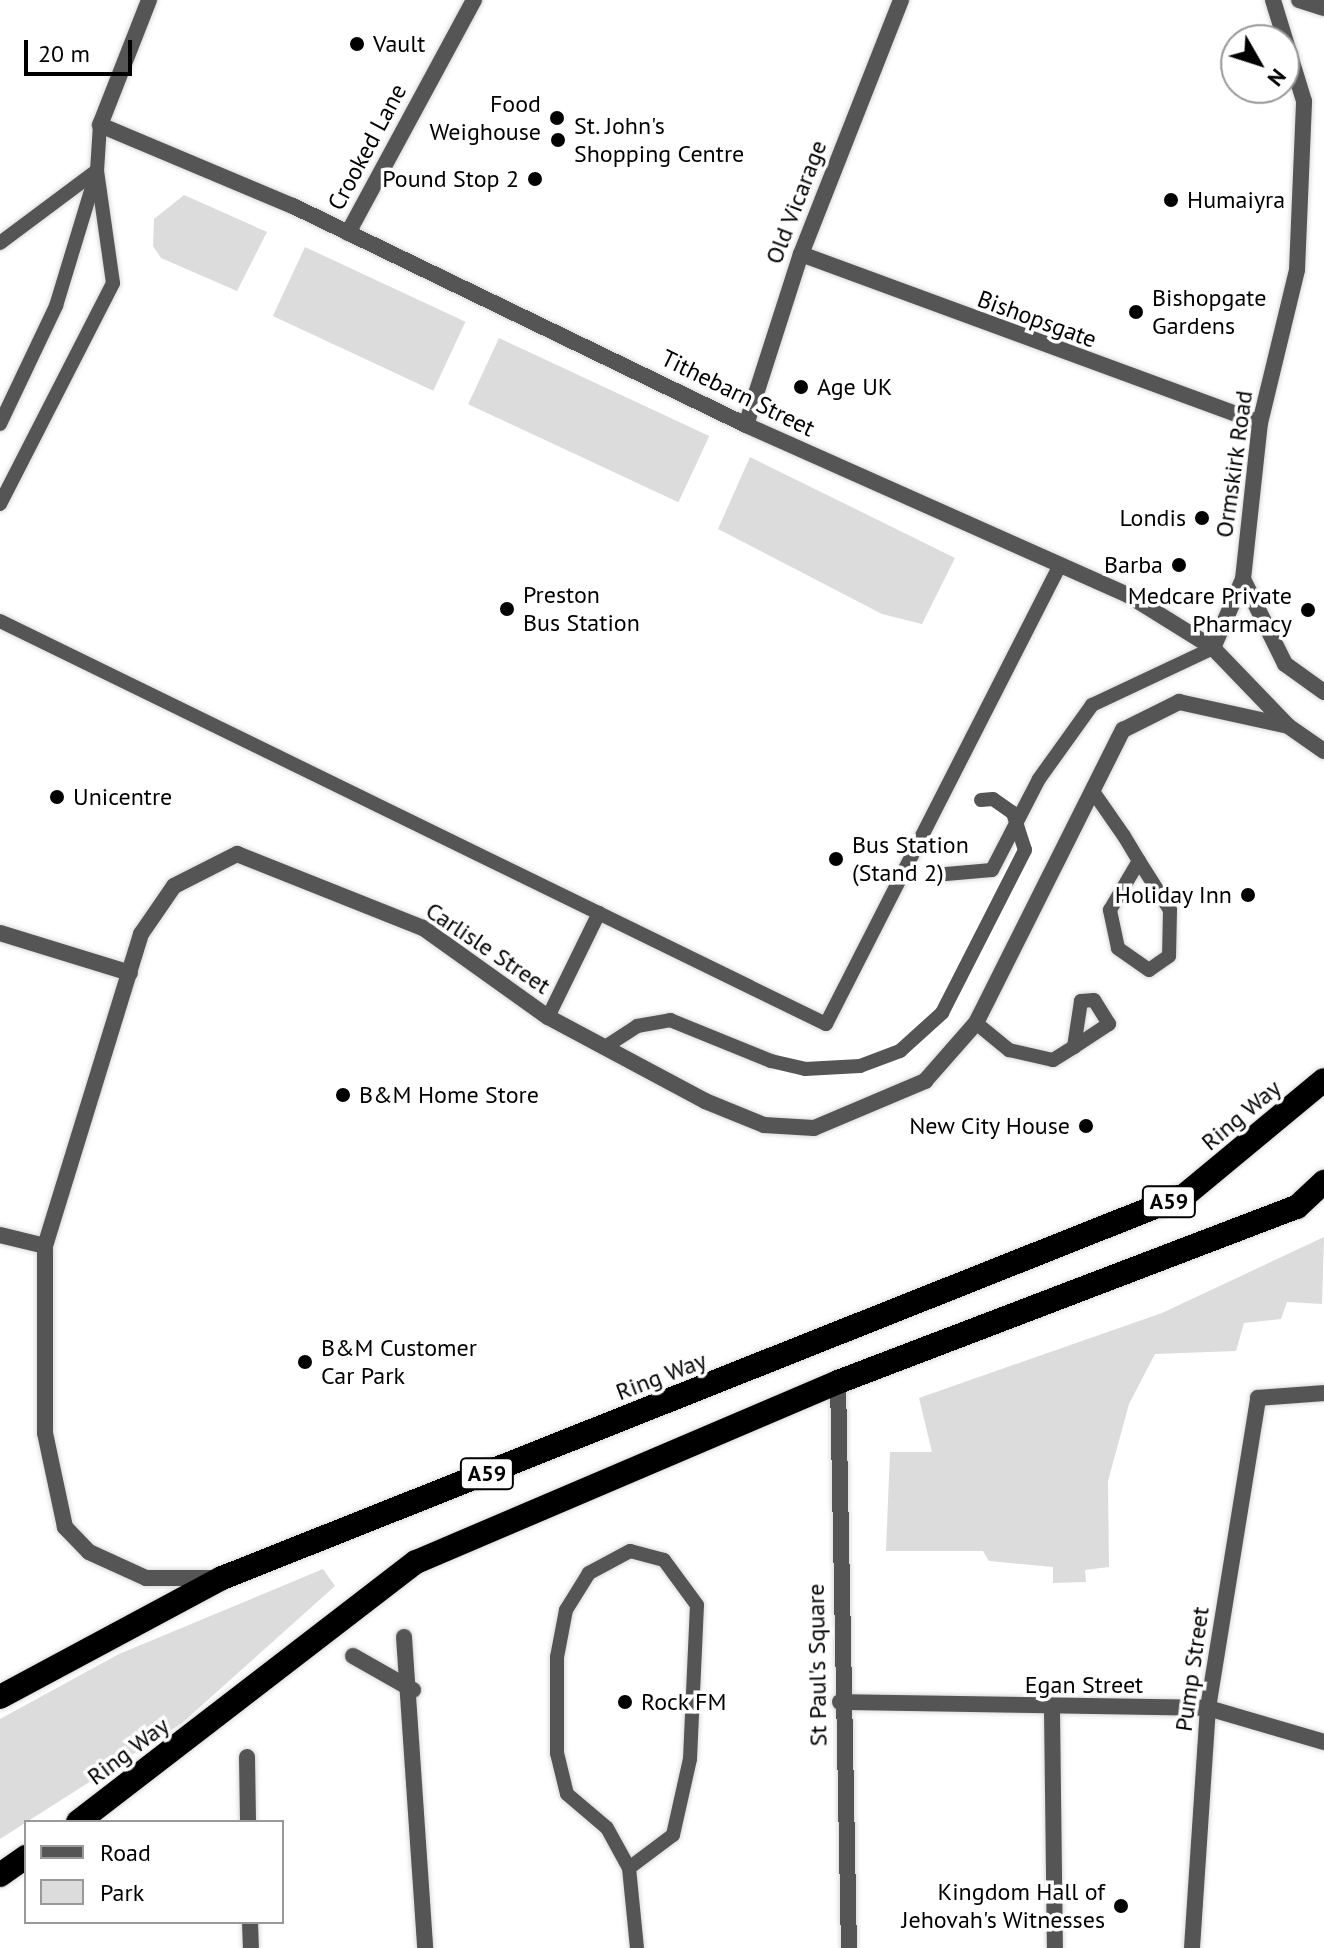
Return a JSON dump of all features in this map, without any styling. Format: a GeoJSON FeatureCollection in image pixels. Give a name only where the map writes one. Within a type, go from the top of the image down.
{"type":"FeatureCollection","features":[{"type":"Feature","properties":{"kind":"highway","name":"Ring Way"},"geometry":{"type":"LineString","coordinates":[[0,1697],[222,1578],[1185,1195],[1324,1080]]}},
{"type":"Feature","properties":{"kind":"highway","name":"Ring Way"},"geometry":{"type":"LineString","coordinates":[[81,1820],[416,1562],[838,1382],[1297,1207],[1324,1182]]}},
{"type":"Feature","properties":{"kind":"highway"},"geometry":{"type":"LineString","coordinates":[[1297,1207],[1324,1191]]}},
{"type":"Feature","properties":{"kind":"highway"},"geometry":{"type":"LineString","coordinates":[[0,1875],[24,1858]]}},
{"type":"Feature","properties":{"kind":"street"},"geometry":{"type":"LineString","coordinates":[[100,125],[149,0]]}},
{"type":"Feature","properties":{"kind":"street","name":"Crooked Lane"},"geometry":{"type":"LineString","coordinates":[[348,233],[474,0]]}},
{"type":"Feature","properties":{"kind":"street","name":"Old Vicarage"},"geometry":{"type":"LineString","coordinates":[[746,425],[801,254],[901,0]]}},
{"type":"Feature","properties":{"kind":"street","name":"Ormskirk Road"},"geometry":{"type":"LineString","coordinates":[[1213,648],[1243,579],[1260,423],[1297,270],[1304,101],[1273,0]]}},
{"type":"Feature","properties":{"kind":"street"},"geometry":{"type":"LineString","coordinates":[[1299,0],[1324,8]]}},
{"type":"Feature","properties":{"kind":"street","name":"Tithebarn Street"},"geometry":{"type":"LineString","coordinates":[[100,125],[348,233],[746,425],[1059,567],[1128,595],[1213,648],[1288,726],[1324,751]]}},
{"type":"Feature","properties":{"kind":"street","name":"Bishopsgate"},"geometry":{"type":"LineString","coordinates":[[801,254],[990,328],[1260,423]]}},
{"type":"Feature","properties":{"kind":"street"},"geometry":{"type":"LineString","coordinates":[[1243,579],[1285,664],[1324,692]]}},
{"type":"Feature","properties":{"kind":"street","name":"Carlisle Street"},"geometry":{"type":"LineString","coordinates":[[222,1578],[146,1578],[89,1552],[65,1527],[45,1433],[45,1246],[141,934],[174,886],[237,854],[423,928],[548,1017],[764,1125],[814,1128],[925,1081],[976,1023],[1123,730],[1179,702],[1288,726]]}},
{"type":"Feature","properties":{"kind":"street"},"geometry":{"type":"LineString","coordinates":[[0,933],[130,973]]}},
{"type":"Feature","properties":{"kind":"street"},"geometry":{"type":"LineString","coordinates":[[0,1235],[45,1246]]}},
{"type":"Feature","properties":{"kind":"street","name":"St Paul's Square"},"geometry":{"type":"LineString","coordinates":[[838,1382],[840,1702],[849,1948]]}},
{"type":"Feature","properties":{"kind":"street","name":"Pump Street"},"geometry":{"type":"LineString","coordinates":[[1192,1948],[1208,1708],[1258,1398],[1324,1393]]}},
{"type":"Feature","properties":{"kind":"street"},"geometry":{"type":"LineString","coordinates":[[404,1637],[413,1690],[425,1948]]}},
{"type":"Feature","properties":{"kind":"street"},"geometry":{"type":"LineString","coordinates":[[353,1656],[413,1690]]}},
{"type":"Feature","properties":{"kind":"street","name":"Egan Street"},"geometry":{"type":"LineString","coordinates":[[840,1702],[1052,1710],[1208,1708],[1324,1742]]}},
{"type":"Feature","properties":{"kind":"street"},"geometry":{"type":"LineString","coordinates":[[1052,1710],[1055,1948]]}},
{"type":"Feature","properties":{"kind":"street"},"geometry":{"type":"LineString","coordinates":[[247,1757],[248,1820]]}},
{"type":"Feature","properties":{"kind":"street"},"geometry":{"type":"LineString","coordinates":[[250,1924],[251,1948]]}},
{"type":"Feature","properties":{"kind":"lane"},"geometry":{"type":"LineString","coordinates":[[0,504],[113,283],[97,171],[100,125]]}},
{"type":"Feature","properties":{"kind":"lane"},"geometry":{"type":"LineString","coordinates":[[0,243],[97,171]]}},
{"type":"Feature","properties":{"kind":"lane"},"geometry":{"type":"LineString","coordinates":[[0,424],[56,306],[97,171]]}},
{"type":"Feature","properties":{"kind":"lane"},"geometry":{"type":"LineString","coordinates":[[0,513],[18,484]]}},
{"type":"Feature","properties":{"kind":"lane"},"geometry":{"type":"LineString","coordinates":[[0,621],[826,1024],[1059,567]]}},
{"type":"Feature","properties":{"kind":"lane"},"geometry":{"type":"LineString","coordinates":[[946,874],[992,870],[1064,739],[1092,705],[1127,683],[1213,648]]}},
{"type":"Feature","properties":{"kind":"lane"},"geometry":{"type":"LineString","coordinates":[[1092,790],[1139,861],[1170,910],[1169,956],[1149,970],[1118,948],[1110,910],[1139,861]]}},
{"type":"Feature","properties":{"kind":"lane"},"geometry":{"type":"LineString","coordinates":[[605,1047],[637,1026],[670,1020],[771,1061],[805,1069],[860,1066],[900,1051],[942,1013],[1025,850],[1013,813],[993,799],[981,800]]}},
{"type":"Feature","properties":{"kind":"lane"},"geometry":{"type":"LineString","coordinates":[[548,1017],[599,913]]}},
{"type":"Feature","properties":{"kind":"lane"},"geometry":{"type":"LineString","coordinates":[[976,1023],[1009,1050],[1053,1060],[1074,1047]]}},
{"type":"Feature","properties":{"kind":"lane"},"geometry":{"type":"LineString","coordinates":[[629,1868],[673,1835],[690,1759],[697,1605],[664,1560],[630,1551],[589,1573],[566,1610],[557,1657],[557,1753],[567,1794],[607,1828],[629,1868],[637,1948]]}},
{"type":"Feature","properties":{"kind":"green space"},"geometry":{"type":"Polygon","coordinates":[[[184,195],[267,232],[237,291],[161,258],[153,246],[154,219],[184,195]]]}},
{"type":"Feature","properties":{"kind":"green space"},"geometry":{"type":"Polygon","coordinates":[[[305,247],[465,322],[433,391],[273,316],[305,247]]]}},
{"type":"Feature","properties":{"kind":"green space"},"geometry":{"type":"Polygon","coordinates":[[[499,338],[709,436],[678,502],[468,404],[499,338]]]}},
{"type":"Feature","properties":{"kind":"green space"},"geometry":{"type":"Polygon","coordinates":[[[750,457],[955,558],[922,624],[882,614],[718,529],[750,457]]]}},
{"type":"Feature","properties":{"kind":"green space"},"geometry":{"type":"Polygon","coordinates":[[[1324,1237],[1322,1304],[1287,1302],[1281,1319],[1244,1323],[1236,1351],[1155,1354],[1129,1404],[1108,1481],[1109,1567],[1085,1570],[1086,1582],[1053,1583],[1053,1567],[989,1561],[983,1551],[886,1551],[890,1452],[932,1452],[919,1398],[1162,1313],[1324,1237]]]}},
{"type":"Feature","properties":{"kind":"green space"},"geometry":{"type":"Polygon","coordinates":[[[323,1569],[335,1586],[182,1723],[30,1820],[24,1820],[24,1824],[0,1839],[0,1719],[119,1654],[323,1569]]]}},
{"type":"Feature","properties":{"kind":"place","name":"Vault"},"geometry":{"type":"Point","coordinates":[357,44]}},
{"type":"Feature","properties":{"kind":"place","name":"Food Weighouse"},"geometry":{"type":"Point","coordinates":[557,118]}},
{"type":"Feature","properties":{"kind":"place","name":"St. John's Shopping Centre"},"geometry":{"type":"Point","coordinates":[558,140]}},
{"type":"Feature","properties":{"kind":"place","name":"Pound Stop 2"},"geometry":{"type":"Point","coordinates":[535,179]}},
{"type":"Feature","properties":{"kind":"place","name":"Humaiyra"},"geometry":{"type":"Point","coordinates":[1171,200]}},
{"type":"Feature","properties":{"kind":"place","name":"Bishopgate Gardens"},"geometry":{"type":"Point","coordinates":[1136,312]}},
{"type":"Feature","properties":{"kind":"place","name":"Age UK"},"geometry":{"type":"Point","coordinates":[801,387]}},
{"type":"Feature","properties":{"kind":"place","name":"Londis"},"geometry":{"type":"Point","coordinates":[1202,518]}},
{"type":"Feature","properties":{"kind":"place","name":"Barba"},"geometry":{"type":"Point","coordinates":[1179,565]}},
{"type":"Feature","properties":{"kind":"place","name":"Preston Bus Station"},"geometry":{"type":"Point","coordinates":[507,609]}},
{"type":"Feature","properties":{"kind":"place","name":"Medcare Private Pharmacy"},"geometry":{"type":"Point","coordinates":[1308,610]}},
{"type":"Feature","properties":{"kind":"place","name":"Unicentre"},"geometry":{"type":"Point","coordinates":[57,797]}},
{"type":"Feature","properties":{"kind":"place","name":"Bus Station (Stand 2)"},"geometry":{"type":"Point","coordinates":[836,859]}},
{"type":"Feature","properties":{"kind":"place","name":"Holiday Inn"},"geometry":{"type":"Point","coordinates":[1248,895]}},
{"type":"Feature","properties":{"kind":"place","name":"B&M Home Store"},"geometry":{"type":"Point","coordinates":[343,1095]}},
{"type":"Feature","properties":{"kind":"place","name":"New City House"},"geometry":{"type":"Point","coordinates":[1086,1126]}},
{"type":"Feature","properties":{"kind":"place","name":"B&M Customer Car Park"},"geometry":{"type":"Point","coordinates":[305,1362]}},
{"type":"Feature","properties":{"kind":"place","name":"Rock FM"},"geometry":{"type":"Point","coordinates":[625,1702]}},
{"type":"Feature","properties":{"kind":"place","name":"Kingdom Hall of Jehovah's Witnesses"},"geometry":{"type":"Point","coordinates":[1121,1906]}}]}
